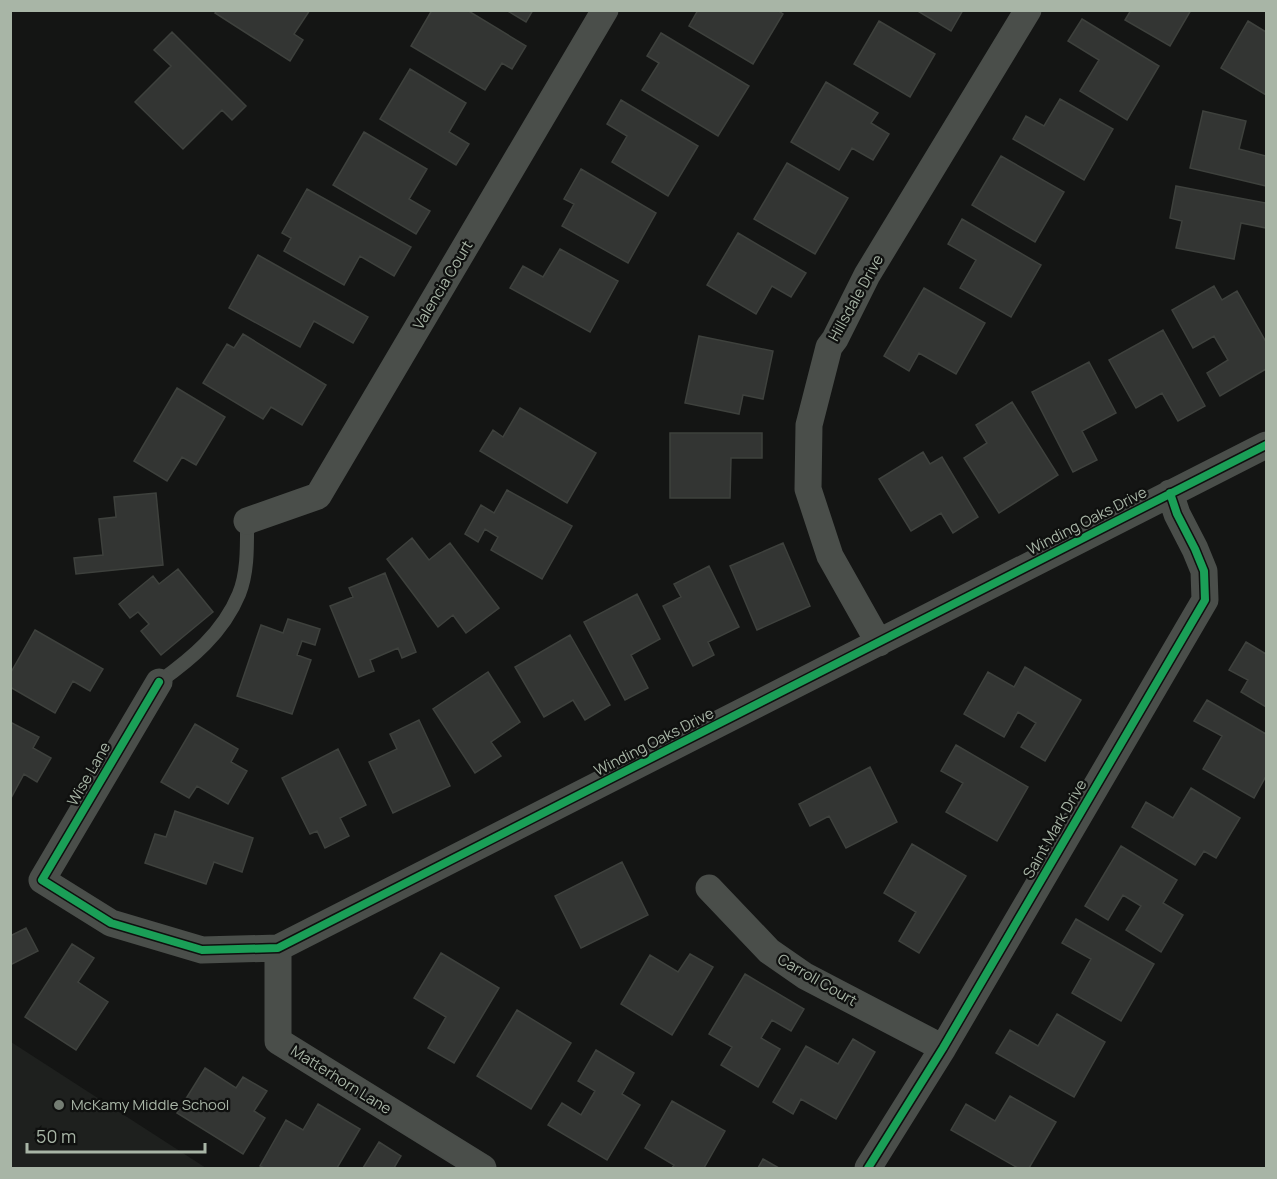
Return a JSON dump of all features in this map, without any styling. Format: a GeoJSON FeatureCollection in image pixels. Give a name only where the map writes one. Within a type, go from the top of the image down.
{"type":"FeatureCollection","features":[{"type":"Feature","properties":{"kind":"street","name":"Valencia Court"},"geometry":{"type":"LineString","coordinates":[[247,521],[318,496],[606,10]]}},
{"type":"Feature","properties":{"kind":"street","name":"Hillsdale Drive"},"geometry":{"type":"LineString","coordinates":[[879,643],[830,556],[808,489],[809,425],[829,347],[867,275],[1028,10]]}},
{"type":"Feature","properties":{"kind":"street","name":"Winding Oaks Drive"},"geometry":{"type":"LineString","coordinates":[[42,879],[111,923],[202,950],[278,948],[1266,445]]}},
{"type":"Feature","properties":{"kind":"street","name":"Saint Mark Drive"},"geometry":{"type":"LineString","coordinates":[[868,1168],[943,1048],[1205,600],[1204,571],[1170,493]]}},
{"type":"Feature","properties":{"kind":"street","name":"Wise Lane"},"geometry":{"type":"LineString","coordinates":[[42,879],[159,682]]}},
{"type":"Feature","properties":{"kind":"street","name":"Carroll Court"},"geometry":{"type":"LineString","coordinates":[[709,888],[769,951],[805,976],[943,1048]]}},
{"type":"Feature","properties":{"kind":"street","name":"Matterhorn Lane"},"geometry":{"type":"LineString","coordinates":[[278,948],[278,1041],[483,1168]]}},
{"type":"Feature","properties":{"kind":"lane"},"geometry":{"type":"LineString","coordinates":[[159,682],[200,650],[222,626],[239,593],[247,557],[247,521]]}},
{"type":"Feature","properties":{"kind":"shaded area","name":"McKamy Middle School"},"geometry":{"type":"Polygon","coordinates":[[[11,1042],[206,1168],[11,1168],[11,1042]]]}},
{"type":"Feature","properties":{"kind":"building"},"geometry":{"type":"Polygon","coordinates":[[[217,10],[310,10],[294,34],[303,40],[290,61],[215,13],[217,10]]]}},
{"type":"Feature","properties":{"kind":"building"},"geometry":{"type":"Polygon","coordinates":[[[432,10],[467,10],[526,46],[512,69],[502,63],[485,90],[411,46],[432,10]]]}},
{"type":"Feature","properties":{"kind":"building"},"geometry":{"type":"Polygon","coordinates":[[[506,10],[533,10],[526,22],[506,10]]]}},
{"type":"Feature","properties":{"kind":"building"},"geometry":{"type":"Polygon","coordinates":[[[698,10],[777,10],[783,14],[753,64],[689,26],[698,10]]]}},
{"type":"Feature","properties":{"kind":"building"},"geometry":{"type":"Polygon","coordinates":[[[916,10],[963,10],[951,31],[916,10]]]}},
{"type":"Feature","properties":{"kind":"building"},"geometry":{"type":"Polygon","coordinates":[[[1131,10],[1191,10],[1170,46],[1125,20],[1131,10]]]}},
{"type":"Feature","properties":{"kind":"building"},"geometry":{"type":"Polygon","coordinates":[[[1082,19],[1159,66],[1127,120],[1080,91],[1099,60],[1068,41],[1082,19]]]}},
{"type":"Feature","properties":{"kind":"building"},"geometry":{"type":"Polygon","coordinates":[[[879,21],[935,54],[910,97],[854,64],[879,21]]]}},
{"type":"Feature","properties":{"kind":"building"},"geometry":{"type":"Polygon","coordinates":[[[1248,21],[1266,32],[1266,95],[1221,68],[1248,21]]]}},
{"type":"Feature","properties":{"kind":"building"},"geometry":{"type":"Polygon","coordinates":[[[172,32],[246,106],[232,120],[222,110],[183,149],[135,102],[171,66],[154,50],[172,32]]]}},
{"type":"Feature","properties":{"kind":"building"},"geometry":{"type":"Polygon","coordinates":[[[661,33],[749,86],[718,136],[642,90],[659,63],[647,56],[661,33]]]}},
{"type":"Feature","properties":{"kind":"building"},"geometry":{"type":"Polygon","coordinates":[[[410,69],[466,103],[449,132],[469,144],[456,165],[380,119],[410,69]]]}},
{"type":"Feature","properties":{"kind":"building"},"geometry":{"type":"Polygon","coordinates":[[[826,82],[878,113],[871,123],[889,134],[873,160],[852,148],[839,170],[791,142],[826,82]]]}},
{"type":"Feature","properties":{"kind":"building"},"geometry":{"type":"Polygon","coordinates":[[[1060,99],[1113,129],[1084,180],[1013,139],[1026,116],[1044,126],[1060,99]]]}},
{"type":"Feature","properties":{"kind":"building"},"geometry":{"type":"Polygon","coordinates":[[[621,100],[698,146],[668,196],[612,162],[627,136],[607,124],[621,100]]]}},
{"type":"Feature","properties":{"kind":"building"},"geometry":{"type":"Polygon","coordinates":[[[1203,111],[1246,121],[1239,149],[1266,156],[1266,186],[1190,168],[1203,111]]]}},
{"type":"Feature","properties":{"kind":"building"},"geometry":{"type":"Polygon","coordinates":[[[364,132],[427,169],[409,199],[430,211],[416,234],[333,185],[364,132]]]}},
{"type":"Feature","properties":{"kind":"building"},"geometry":{"type":"Polygon","coordinates":[[[1001,156],[1064,192],[1035,242],[972,205],[1001,156]]]}},
{"type":"Feature","properties":{"kind":"building"},"geometry":{"type":"Polygon","coordinates":[[[787,163],[848,198],[815,254],[754,219],[787,163]]]}},
{"type":"Feature","properties":{"kind":"building"},"geometry":{"type":"Polygon","coordinates":[[[581,169],[656,213],[628,263],[562,226],[574,204],[564,199],[581,169]]]}},
{"type":"Feature","properties":{"kind":"building"},"geometry":{"type":"Polygon","coordinates":[[[1176,186],[1266,203],[1266,228],[1241,223],[1234,259],[1176,248],[1182,221],[1170,218],[1176,186]]]}},
{"type":"Feature","properties":{"kind":"building"},"geometry":{"type":"Polygon","coordinates":[[[307,189],[411,247],[394,276],[360,256],[344,285],[284,251],[291,238],[282,233],[307,189]]]}},
{"type":"Feature","properties":{"kind":"building"},"geometry":{"type":"Polygon","coordinates":[[[962,219],[1041,265],[1011,317],[960,288],[976,260],[948,244],[962,219]]]}},
{"type":"Feature","properties":{"kind":"building"},"geometry":{"type":"Polygon","coordinates":[[[738,233],[806,273],[791,297],[772,286],[756,314],[707,285],[738,233]]]}},
{"type":"Feature","properties":{"kind":"building"},"geometry":{"type":"Polygon","coordinates":[[[560,249],[618,281],[590,332],[510,288],[523,266],[543,277],[560,249]]]}},
{"type":"Feature","properties":{"kind":"building"},"geometry":{"type":"Polygon","coordinates":[[[258,255],[368,317],[353,343],[314,321],[300,347],[229,308],[258,255]]]}},
{"type":"Feature","properties":{"kind":"building"},"geometry":{"type":"Polygon","coordinates":[[[1214,286],[1222,300],[1237,291],[1266,342],[1266,369],[1220,396],[1207,373],[1228,360],[1214,336],[1193,348],[1172,310],[1214,286]]]}},
{"type":"Feature","properties":{"kind":"building"},"geometry":{"type":"Polygon","coordinates":[[[924,288],[985,323],[956,374],[919,353],[909,371],[884,356],[924,288]]]}},
{"type":"Feature","properties":{"kind":"building"},"geometry":{"type":"Polygon","coordinates":[[[1163,330],[1205,406],[1178,421],[1162,393],[1136,408],[1109,360],[1163,330]]]}},
{"type":"Feature","properties":{"kind":"building"},"geometry":{"type":"Polygon","coordinates":[[[243,334],[326,385],[302,425],[271,407],[263,419],[203,383],[227,344],[234,348],[243,334]]]}},
{"type":"Feature","properties":{"kind":"building"},"geometry":{"type":"Polygon","coordinates":[[[699,336],[773,351],[763,399],[743,395],[739,414],[685,403],[699,336]]]}},
{"type":"Feature","properties":{"kind":"building"},"geometry":{"type":"Polygon","coordinates":[[[1089,362],[1116,413],[1082,431],[1097,460],[1073,472],[1032,392],[1089,362]]]}},
{"type":"Feature","properties":{"kind":"building"},"geometry":{"type":"Polygon","coordinates":[[[177,388],[225,417],[196,465],[182,457],[167,481],[134,461],[177,388]]]}},
{"type":"Feature","properties":{"kind":"building"},"geometry":{"type":"Polygon","coordinates":[[[1012,402],[1058,475],[999,513],[964,458],[987,443],[976,425],[1012,402]]]}},
{"type":"Feature","properties":{"kind":"building"},"geometry":{"type":"Polygon","coordinates":[[[520,408],[596,453],[567,503],[480,451],[493,430],[503,437],[520,408]]]}},
{"type":"Feature","properties":{"kind":"building"},"geometry":{"type":"Polygon","coordinates":[[[670,433],[762,433],[762,458],[731,458],[730,498],[670,498],[670,433]]]}},
{"type":"Feature","properties":{"kind":"building"},"geometry":{"type":"Polygon","coordinates":[[[923,452],[930,464],[942,457],[978,517],[953,533],[941,513],[911,531],[879,479],[923,452]]]}},
{"type":"Feature","properties":{"kind":"building"},"geometry":{"type":"Polygon","coordinates":[[[507,490],[572,526],[542,579],[491,550],[498,537],[485,529],[478,542],[465,534],[481,505],[494,513],[507,490]]]}},
{"type":"Feature","properties":{"kind":"building"},"geometry":{"type":"Polygon","coordinates":[[[156,493],[163,565],[76,574],[74,558],[103,555],[99,519],[116,517],[114,497],[156,493]]]}},
{"type":"Feature","properties":{"kind":"building"},"geometry":{"type":"Polygon","coordinates":[[[412,538],[429,560],[450,543],[499,608],[466,633],[453,615],[438,627],[387,559],[412,538]]]}},
{"type":"Feature","properties":{"kind":"building"},"geometry":{"type":"Polygon","coordinates":[[[783,543],[810,606],[757,630],[730,566],[783,543]]]}},
{"type":"Feature","properties":{"kind":"building"},"geometry":{"type":"Polygon","coordinates":[[[709,566],[739,627],[708,642],[714,655],[693,666],[663,606],[681,597],[674,584],[709,566]]]}},
{"type":"Feature","properties":{"kind":"building"},"geometry":{"type":"Polygon","coordinates":[[[178,569],[213,612],[161,655],[141,631],[149,624],[138,612],[130,618],[119,604],[153,576],[159,584],[178,569]]]}},
{"type":"Feature","properties":{"kind":"building"},"geometry":{"type":"Polygon","coordinates":[[[385,573],[416,652],[402,658],[398,648],[370,660],[374,671],[359,677],[330,606],[353,597],[349,588],[385,573]]]}},
{"type":"Feature","properties":{"kind":"building"},"geometry":{"type":"Polygon","coordinates":[[[637,594],[660,639],[631,655],[648,688],[625,700],[584,622],[637,594]]]}},
{"type":"Feature","properties":{"kind":"building"},"geometry":{"type":"Polygon","coordinates":[[[288,619],[320,629],[315,645],[302,641],[297,655],[311,660],[292,714],[237,696],[261,625],[283,633],[288,619]]]}},
{"type":"Feature","properties":{"kind":"building"},"geometry":{"type":"Polygon","coordinates":[[[35,630],[103,669],[90,691],[73,681],[55,713],[10,687],[10,674],[35,630]]]}},
{"type":"Feature","properties":{"kind":"building"},"geometry":{"type":"Polygon","coordinates":[[[570,635],[610,705],[585,720],[573,700],[544,717],[515,667],[570,635]]]}},
{"type":"Feature","properties":{"kind":"building"},"geometry":{"type":"Polygon","coordinates":[[[1246,642],[1266,654],[1266,707],[1241,692],[1248,680],[1229,670],[1246,642]]]}},
{"type":"Feature","properties":{"kind":"building"},"geometry":{"type":"Polygon","coordinates":[[[1025,667],[1081,700],[1045,761],[1021,747],[1036,723],[1018,712],[1004,737],[964,714],[988,672],[1014,687],[1025,667]]]}},
{"type":"Feature","properties":{"kind":"building"},"geometry":{"type":"Polygon","coordinates":[[[488,672],[520,722],[491,742],[501,756],[475,773],[433,709],[488,672]]]}},
{"type":"Feature","properties":{"kind":"building"},"geometry":{"type":"Polygon","coordinates":[[[1207,700],[1266,734],[1266,776],[1254,798],[1203,769],[1222,736],[1194,721],[1207,700]]]}},
{"type":"Feature","properties":{"kind":"building"},"geometry":{"type":"Polygon","coordinates":[[[419,720],[450,786],[393,813],[369,762],[397,749],[390,734],[419,720]]]}},
{"type":"Feature","properties":{"kind":"building"},"geometry":{"type":"Polygon","coordinates":[[[10,722],[39,737],[33,748],[51,758],[37,782],[24,774],[11,798],[10,722]]]}},
{"type":"Feature","properties":{"kind":"building"},"geometry":{"type":"Polygon","coordinates":[[[195,724],[238,749],[231,762],[247,771],[228,804],[197,786],[189,798],[161,782],[195,724]]]}},
{"type":"Feature","properties":{"kind":"building"},"geometry":{"type":"Polygon","coordinates":[[[956,745],[1028,787],[997,841],[946,812],[963,783],[941,771],[956,745]]]}},
{"type":"Feature","properties":{"kind":"building"},"geometry":{"type":"Polygon","coordinates":[[[338,749],[366,805],[340,818],[349,836],[325,848],[317,831],[310,834],[282,778],[338,749]]]}},
{"type":"Feature","properties":{"kind":"building"},"geometry":{"type":"Polygon","coordinates":[[[870,767],[897,822],[846,848],[829,816],[810,826],[799,804],[870,767]]]}},
{"type":"Feature","properties":{"kind":"building"},"geometry":{"type":"Polygon","coordinates":[[[1191,788],[1240,818],[1216,858],[1204,851],[1195,865],[1132,827],[1146,802],[1173,818],[1191,788]]]}},
{"type":"Feature","properties":{"kind":"building"},"geometry":{"type":"Polygon","coordinates":[[[175,811],[253,838],[242,872],[214,862],[206,884],[145,863],[155,834],[166,837],[175,811]]]}},
{"type":"Feature","properties":{"kind":"building"},"geometry":{"type":"Polygon","coordinates":[[[912,844],[966,876],[919,953],[899,941],[916,912],[884,893],[912,844]]]}},
{"type":"Feature","properties":{"kind":"building"},"geometry":{"type":"Polygon","coordinates":[[[1121,846],[1177,880],[1163,903],[1183,915],[1161,952],[1126,930],[1141,906],[1123,895],[1108,920],[1085,906],[1121,846]]]}},
{"type":"Feature","properties":{"kind":"building"},"geometry":{"type":"Polygon","coordinates":[[[622,862],[648,915],[581,948],[555,896],[622,862]]]}},
{"type":"Feature","properties":{"kind":"building"},"geometry":{"type":"Polygon","coordinates":[[[1076,919],[1154,964],[1121,1021],[1072,993],[1091,959],[1062,943],[1076,919]]]}},
{"type":"Feature","properties":{"kind":"building"},"geometry":{"type":"Polygon","coordinates":[[[26,928],[38,951],[10,965],[10,936],[26,928]]]}},
{"type":"Feature","properties":{"kind":"building"},"geometry":{"type":"Polygon","coordinates":[[[72,944],[94,958],[78,982],[108,1002],[76,1050],[25,1017],[72,944]]]}},
{"type":"Feature","properties":{"kind":"building"},"geometry":{"type":"Polygon","coordinates":[[[441,953],[499,988],[454,1063],[428,1048],[446,1017],[414,998],[441,953]]]}},
{"type":"Feature","properties":{"kind":"building"},"geometry":{"type":"Polygon","coordinates":[[[690,954],[713,967],[672,1035],[621,1004],[650,955],[678,972],[690,954]]]}},
{"type":"Feature","properties":{"kind":"building"},"geometry":{"type":"Polygon","coordinates":[[[745,974],[804,1009],[791,1031],[772,1020],[761,1038],[780,1049],[758,1087],[721,1065],[732,1047],[709,1034],[745,974]]]}},
{"type":"Feature","properties":{"kind":"building"},"geometry":{"type":"Polygon","coordinates":[[[517,1010],[571,1043],[531,1109],[477,1076],[517,1010]]]}},
{"type":"Feature","properties":{"kind":"building"},"geometry":{"type":"Polygon","coordinates":[[[1057,1014],[1105,1042],[1074,1097],[996,1053],[1010,1030],[1038,1046],[1057,1014]]]}},
{"type":"Feature","properties":{"kind":"building"},"geometry":{"type":"Polygon","coordinates":[[[853,1039],[875,1052],[836,1119],[801,1099],[793,1114],[773,1102],[806,1046],[838,1064],[853,1039]]]}},
{"type":"Feature","properties":{"kind":"building"},"geometry":{"type":"Polygon","coordinates":[[[596,1050],[634,1073],[622,1094],[640,1105],[607,1160],[548,1125],[562,1103],[581,1115],[595,1091],[578,1081],[596,1050]]]}},
{"type":"Feature","properties":{"kind":"building"},"geometry":{"type":"Polygon","coordinates":[[[205,1068],[236,1088],[243,1077],[267,1091],[254,1111],[265,1118],[243,1154],[177,1113],[205,1068]]]}},
{"type":"Feature","properties":{"kind":"building"},"geometry":{"type":"Polygon","coordinates":[[[1010,1096],[1056,1122],[1029,1168],[1018,1168],[951,1130],[966,1104],[995,1121],[1010,1096]]]}},
{"type":"Feature","properties":{"kind":"building"},"geometry":{"type":"Polygon","coordinates":[[[672,1101],[725,1131],[704,1168],[672,1168],[674,1165],[645,1148],[672,1101]]]}},
{"type":"Feature","properties":{"kind":"building"},"geometry":{"type":"Polygon","coordinates":[[[318,1104],[360,1129],[337,1168],[264,1168],[260,1166],[286,1120],[303,1130],[318,1104]]]}},
{"type":"Feature","properties":{"kind":"building"},"geometry":{"type":"Polygon","coordinates":[[[379,1142],[401,1156],[394,1168],[363,1168],[379,1142]]]}},
{"type":"Feature","properties":{"kind":"building"},"geometry":{"type":"Polygon","coordinates":[[[763,1159],[779,1168],[758,1168],[763,1159]]]}},
{"type":"Feature","properties":{"kind":"cycle path"},"geometry":{"type":"LineString","coordinates":[[159,682],[42,880],[111,923],[202,950],[278,948],[1266,445]]}},
{"type":"Feature","properties":{"kind":"cycle path"},"geometry":{"type":"LineString","coordinates":[[868,1168],[943,1048],[1205,600],[1204,571],[1177,514],[1170,493]]}},
{"type":"Feature","properties":{"kind":"place","name":"McKamy Middle School"},"geometry":{"type":"Point","coordinates":[59,1105]}}]}
